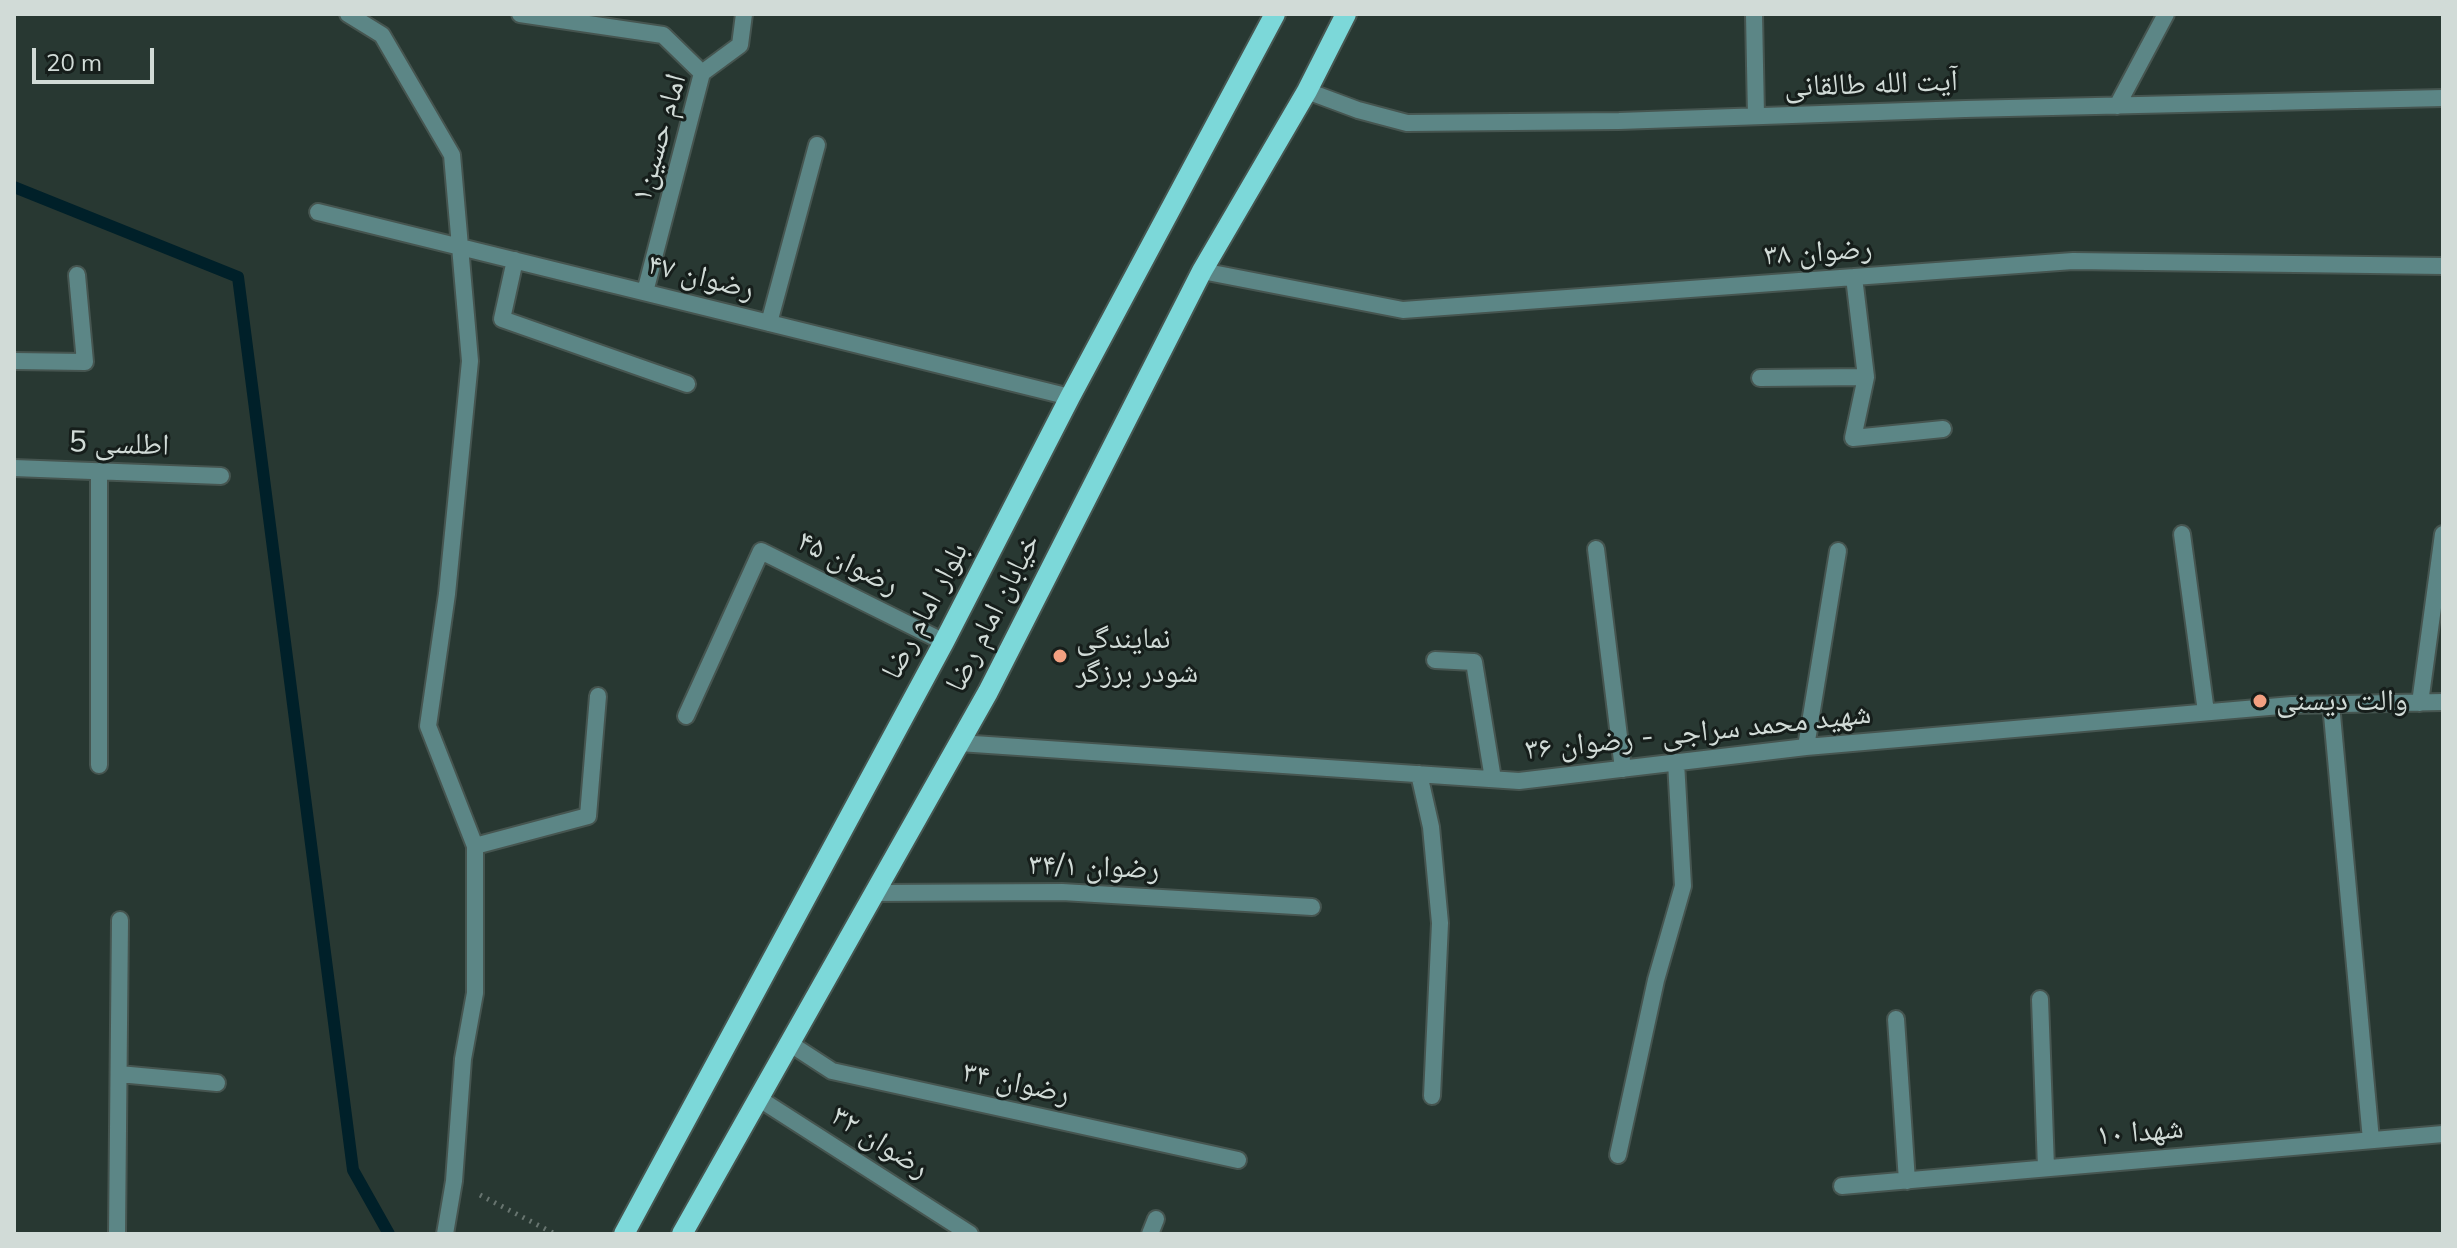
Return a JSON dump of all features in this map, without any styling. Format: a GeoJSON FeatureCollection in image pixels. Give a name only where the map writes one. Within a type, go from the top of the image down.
{"type":"FeatureCollection","features":[{"type":"Feature","properties":{"kind":"main road","name":"بلوار امام رضا"},"geometry":{"type":"LineString","coordinates":[[624,1234],[944,642],[1070,397],[1275,14]]}},
{"type":"Feature","properties":{"kind":"main road","name":"خیابان امام رضا"},"geometry":{"type":"LineString","coordinates":[[682,1234],[995,678],[1202,271],[1307,91],[1346,14]]}},
{"type":"Feature","properties":{"kind":"street"},"geometry":{"type":"LineString","coordinates":[[348,14],[382,35],[452,155],[470,361],[447,594],[428,726],[475,846],[475,993],[463,1059],[454,1181],[445,1234]]}},
{"type":"Feature","properties":{"kind":"street"},"geometry":{"type":"LineString","coordinates":[[520,14],[663,35],[702,73]]}},
{"type":"Feature","properties":{"kind":"street","name":"امام حسین۱"},"geometry":{"type":"LineString","coordinates":[[645,292],[702,73],[740,45],[744,14]]}},
{"type":"Feature","properties":{"kind":"street"},"geometry":{"type":"LineString","coordinates":[[1754,14],[1756,116]]}},
{"type":"Feature","properties":{"kind":"street"},"geometry":{"type":"LineString","coordinates":[[2117,106],[2166,14]]}},
{"type":"Feature","properties":{"kind":"street","name":"آیت الله طالقانی"},"geometry":{"type":"LineString","coordinates":[[1307,91],[1358,110],[1407,123],[1619,121],[2443,98]]}},
{"type":"Feature","properties":{"kind":"street"},"geometry":{"type":"LineString","coordinates":[[769,323],[817,145]]}},
{"type":"Feature","properties":{"kind":"street","name":"رضوان ۴۷"},"geometry":{"type":"LineString","coordinates":[[318,212],[1070,397]]}},
{"type":"Feature","properties":{"kind":"street"},"geometry":{"type":"LineString","coordinates":[[515,260],[502,319],[687,384]]}},
{"type":"Feature","properties":{"kind":"street","name":"رضوان ۳۸"},"geometry":{"type":"LineString","coordinates":[[1202,271],[1403,310],[2073,261],[2443,266]]}},
{"type":"Feature","properties":{"kind":"street"},"geometry":{"type":"LineString","coordinates":[[14,361],[85,362],[77,275]]}},
{"type":"Feature","properties":{"kind":"street"},"geometry":{"type":"LineString","coordinates":[[1854,277],[1866,377],[1853,438],[1943,429]]}},
{"type":"Feature","properties":{"kind":"street"},"geometry":{"type":"LineString","coordinates":[[1760,378],[1866,377]]}},
{"type":"Feature","properties":{"kind":"street","name":"اطلسی 5"},"geometry":{"type":"LineString","coordinates":[[14,468],[221,476]]}},
{"type":"Feature","properties":{"kind":"street"},"geometry":{"type":"LineString","coordinates":[[99,471],[99,765]]}},
{"type":"Feature","properties":{"kind":"street"},"geometry":{"type":"LineString","coordinates":[[2182,534],[2206,712]]}},
{"type":"Feature","properties":{"kind":"street"},"geometry":{"type":"LineString","coordinates":[[2420,703],[2443,534]]}},
{"type":"Feature","properties":{"kind":"street"},"geometry":{"type":"LineString","coordinates":[[1596,549],[1623,769]]}},
{"type":"Feature","properties":{"kind":"street","name":"رضوان ۴۵"},"geometry":{"type":"LineString","coordinates":[[686,716],[761,551],[944,642]]}},
{"type":"Feature","properties":{"kind":"street"},"geometry":{"type":"LineString","coordinates":[[1806,747],[1838,551]]}},
{"type":"Feature","properties":{"kind":"street"},"geometry":{"type":"LineString","coordinates":[[1435,660],[1474,662],[1493,779]]}},
{"type":"Feature","properties":{"kind":"street"},"geometry":{"type":"LineString","coordinates":[[475,846],[588,816],[598,696]]}},
{"type":"Feature","properties":{"kind":"street","name":"شهید محمد سراجی - رضوان ۳۶"},"geometry":{"type":"LineString","coordinates":[[959,743],[1519,781],[1806,747],[2206,712],[2331,704],[2443,702]]}},
{"type":"Feature","properties":{"kind":"street"},"geometry":{"type":"LineString","coordinates":[[2331,704],[2371,1140]]}},
{"type":"Feature","properties":{"kind":"street"},"geometry":{"type":"LineString","coordinates":[[1618,1155],[1656,980],[1683,886],[1676,762]]}},
{"type":"Feature","properties":{"kind":"street"},"geometry":{"type":"LineString","coordinates":[[1419,774],[1431,827],[1440,923],[1432,1096]]}},
{"type":"Feature","properties":{"kind":"street","name":"رضوان ۳۴/۱"},"geometry":{"type":"LineString","coordinates":[[874,893],[1062,892],[1312,907]]}},
{"type":"Feature","properties":{"kind":"street"},"geometry":{"type":"LineString","coordinates":[[117,1234],[120,920]]}},
{"type":"Feature","properties":{"kind":"street"},"geometry":{"type":"LineString","coordinates":[[2040,999],[2046,1168]]}},
{"type":"Feature","properties":{"kind":"street"},"geometry":{"type":"LineString","coordinates":[[1896,1019],[1907,1181]]}},
{"type":"Feature","properties":{"kind":"street","name":"رضوان ۳۴"},"geometry":{"type":"LineString","coordinates":[[789,1043],[832,1071],[1238,1160]]}},
{"type":"Feature","properties":{"kind":"street"},"geometry":{"type":"LineString","coordinates":[[119,1074],[217,1083]]}},
{"type":"Feature","properties":{"kind":"street","name":"رضوان ۳۲"},"geometry":{"type":"LineString","coordinates":[[758,1098],[970,1234]]}},
{"type":"Feature","properties":{"kind":"street","name":"شهدا ۱۰"},"geometry":{"type":"LineString","coordinates":[[1842,1186],[2443,1134]]}},
{"type":"Feature","properties":{"kind":"path"},"geometry":{"type":"LineString","coordinates":[[454,1181],[555,1234]]}},
{"type":"Feature","properties":{"kind":"waterway"},"geometry":{"type":"LineString","coordinates":[[14,187],[238,277],[353,1170],[389,1234]]}},
{"type":"Feature","properties":{"kind":"place","name":"نمایندگی شودر برزگر"},"geometry":{"type":"Point","coordinates":[1060,656]}},
{"type":"Feature","properties":{"kind":"place","name":"والت دیسنی"},"geometry":{"type":"Point","coordinates":[2260,701]}}]}
